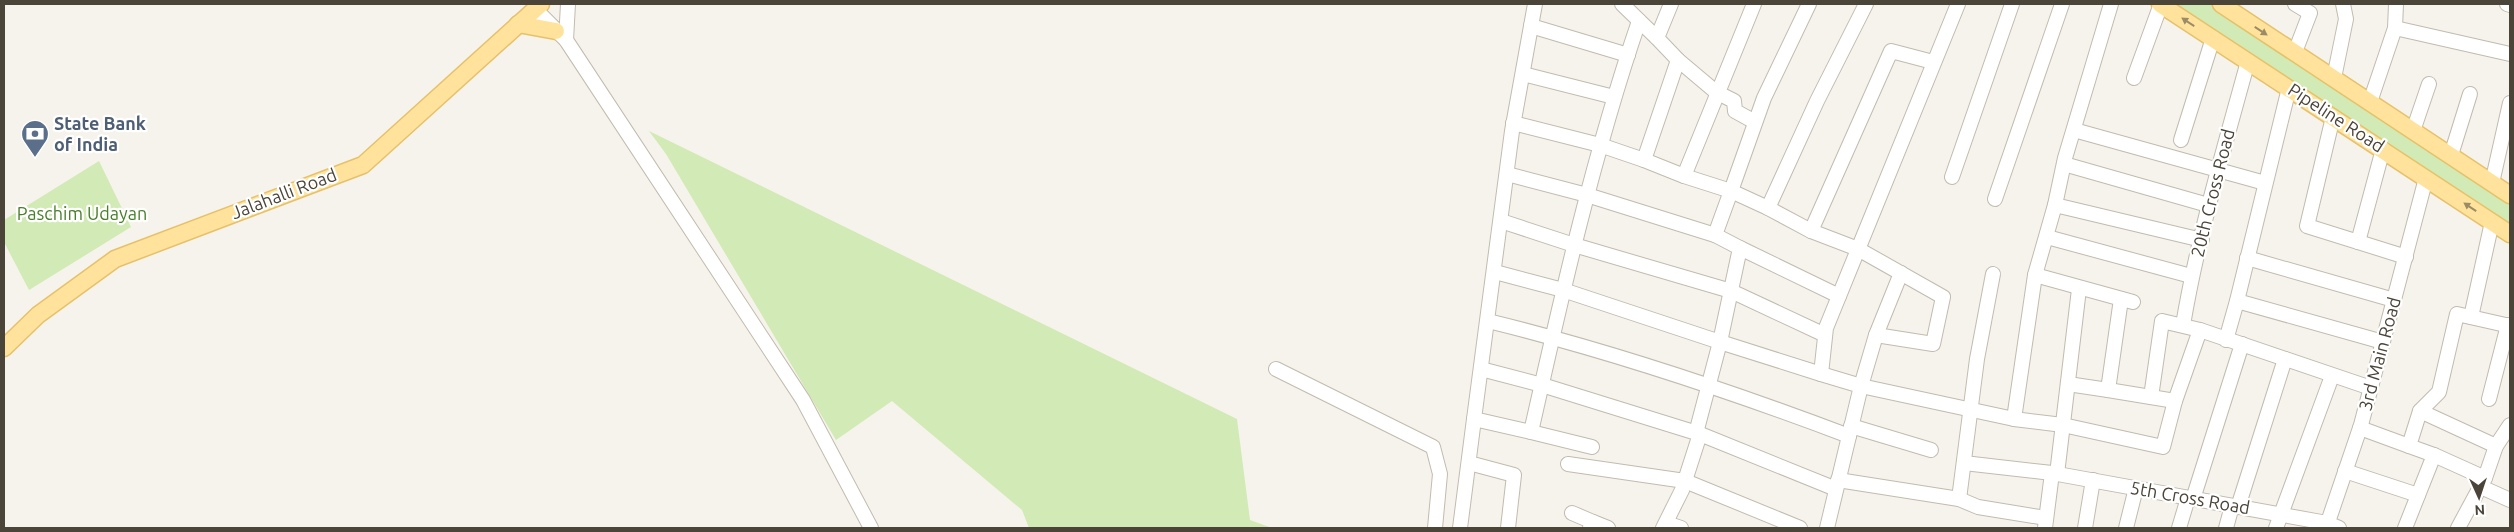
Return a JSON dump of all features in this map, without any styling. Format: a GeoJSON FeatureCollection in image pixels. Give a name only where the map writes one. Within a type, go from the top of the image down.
{"type":"FeatureCollection","features":[{"type":"Feature","properties":{"kind":"main road","name":"Pipeline Road"},"geometry":{"type":"LineString","coordinates":[[2160,4],[2510,234]]}},
{"type":"Feature","properties":{"kind":"main road","name":"Pipeline Road"},"geometry":{"type":"LineString","coordinates":[[2221,4],[2510,195]]}},
{"type":"Feature","properties":{"kind":"main road","name":"Jalahalli Road"},"geometry":{"type":"LineString","coordinates":[[4,348],[38,315],[115,259],[362,165],[538,6]]}},
{"type":"Feature","properties":{"kind":"main road"},"geometry":{"type":"LineString","coordinates":[[518,24],[561,35]]}},
{"type":"Feature","properties":{"kind":"street"},"geometry":{"type":"LineString","coordinates":[[561,35],[568,4]]}},
{"type":"Feature","properties":{"kind":"street"},"geometry":{"type":"LineString","coordinates":[[1460,528],[1514,123],[1536,4]]}},
{"type":"Feature","properties":{"kind":"street"},"geometry":{"type":"LineString","coordinates":[[1622,4],[1678,60],[1716,92],[1734,101],[1735,111],[1755,122]]}},
{"type":"Feature","properties":{"kind":"street"},"geometry":{"type":"LineString","coordinates":[[1657,38],[1671,4]]}},
{"type":"Feature","properties":{"kind":"street"},"geometry":{"type":"LineString","coordinates":[[1684,176],[1716,92],[1754,4]]}},
{"type":"Feature","properties":{"kind":"street"},"geometry":{"type":"LineString","coordinates":[[1716,235],[1764,98],[1809,4]]}},
{"type":"Feature","properties":{"kind":"street"},"geometry":{"type":"LineString","coordinates":[[1768,208],[1817,101],[1866,4]]}},
{"type":"Feature","properties":{"kind":"street"},"geometry":{"type":"LineString","coordinates":[[1821,374],[1825,335],[1839,296],[1958,4]]}},
{"type":"Feature","properties":{"kind":"street"},"geometry":{"type":"LineString","coordinates":[[1952,177],[2012,4]]}},
{"type":"Feature","properties":{"kind":"street"},"geometry":{"type":"LineString","coordinates":[[1995,199],[2062,4]]}},
{"type":"Feature","properties":{"kind":"street"},"geometry":{"type":"LineString","coordinates":[[2014,418],[2035,275],[2047,236],[2064,164],[2111,4]]}},
{"type":"Feature","properties":{"kind":"street"},"geometry":{"type":"LineString","coordinates":[[2134,78],[2160,4]]}},
{"type":"Feature","properties":{"kind":"street"},"geometry":{"type":"LineString","coordinates":[[2295,4],[2310,13],[2295,52]]}},
{"type":"Feature","properties":{"kind":"street"},"geometry":{"type":"LineString","coordinates":[[2334,78],[2346,19],[2343,4]]}},
{"type":"Feature","properties":{"kind":"street"},"geometry":{"type":"LineString","coordinates":[[2370,102],[2395,28],[2396,4]]}},
{"type":"Feature","properties":{"kind":"street"},"geometry":{"type":"LineString","coordinates":[[538,6],[561,35],[803,400],[870,528]]}},
{"type":"Feature","properties":{"kind":"street"},"geometry":{"type":"LineString","coordinates":[[1531,432],[1586,195],[1614,97],[1639,21]]}},
{"type":"Feature","properties":{"kind":"street"},"geometry":{"type":"LineString","coordinates":[[1531,26],[1628,55]]}},
{"type":"Feature","properties":{"kind":"street"},"geometry":{"type":"LineString","coordinates":[[2395,28],[2510,54]]}},
{"type":"Feature","properties":{"kind":"street"},"geometry":{"type":"LineString","coordinates":[[2181,140],[2213,38]]}},
{"type":"Feature","properties":{"kind":"street"},"geometry":{"type":"LineString","coordinates":[[1811,232],[1891,51],[1933,62]]}},
{"type":"Feature","properties":{"kind":"street"},"geometry":{"type":"LineString","coordinates":[[1644,160],[1678,60]]}},
{"type":"Feature","properties":{"kind":"street","name":"20th Cross Road"},"geometry":{"type":"LineString","coordinates":[[2183,325],[2191,276],[2202,240],[2208,205],[2248,61]]}},
{"type":"Feature","properties":{"kind":"street"},"geometry":{"type":"LineString","coordinates":[[1522,74],[1614,97]]}},
{"type":"Feature","properties":{"kind":"street"},"geometry":{"type":"LineString","coordinates":[[2414,131],[2429,84]]}},
{"type":"Feature","properties":{"kind":"street"},"geometry":{"type":"LineString","coordinates":[[2226,340],[2289,88]]}},
{"type":"Feature","properties":{"kind":"street"},"geometry":{"type":"LineString","coordinates":[[2451,155],[2470,94]]}},
{"type":"Feature","properties":{"kind":"street"},"geometry":{"type":"LineString","coordinates":[[2492,183],[2510,102]]}},
{"type":"Feature","properties":{"kind":"street"},"geometry":{"type":"LineString","coordinates":[[2334,117],[2307,226],[2406,257]]}},
{"type":"Feature","properties":{"kind":"street"},"geometry":{"type":"LineString","coordinates":[[1514,123],[1600,145],[1684,176],[1731,190],[1811,232],[1858,249],[1943,297],[1933,344],[1876,334]]}},
{"type":"Feature","properties":{"kind":"street"},"geometry":{"type":"LineString","coordinates":[[2074,130],[2265,183]]}},
{"type":"Feature","properties":{"kind":"street"},"geometry":{"type":"LineString","coordinates":[[2358,242],[2383,149]]}},
{"type":"Feature","properties":{"kind":"street"},"geometry":{"type":"LineString","coordinates":[[2064,164],[2208,205]]}},
{"type":"Feature","properties":{"kind":"street"},"geometry":{"type":"LineString","coordinates":[[1507,174],[1586,195],[1716,235],[1839,296]]}},
{"type":"Feature","properties":{"kind":"street","name":"3rd Main Road"},"geometry":{"type":"LineString","coordinates":[[2331,527],[2345,471],[2371,388],[2426,178]]}},
{"type":"Feature","properties":{"kind":"street"},"geometry":{"type":"LineString","coordinates":[[2055,205],[2202,240]]}},
{"type":"Feature","properties":{"kind":"street"},"geometry":{"type":"LineString","coordinates":[[1501,221],[1574,246],[1730,292],[1825,335]]}},
{"type":"Feature","properties":{"kind":"street"},"geometry":{"type":"LineString","coordinates":[[2472,317],[2492,222]]}},
{"type":"Feature","properties":{"kind":"street"},"geometry":{"type":"LineString","coordinates":[[2047,236],[2191,276]]}},
{"type":"Feature","properties":{"kind":"street"},"geometry":{"type":"LineString","coordinates":[[1681,528],[1665,525],[1685,481],[1698,433],[1740,248]]}},
{"type":"Feature","properties":{"kind":"street"},"geometry":{"type":"LineString","coordinates":[[2247,258],[2394,300]]}},
{"type":"Feature","properties":{"kind":"street"},"geometry":{"type":"LineString","coordinates":[[1495,272],[1563,290],[1861,386],[1969,410],[2063,425],[2163,447],[2174,401],[2200,330]]}},
{"type":"Feature","properties":{"kind":"street"},"geometry":{"type":"LineString","coordinates":[[1826,528],[1861,386],[1876,334],[1901,273]]}},
{"type":"Feature","properties":{"kind":"street"},"geometry":{"type":"LineString","coordinates":[[1959,499],[1969,410],[1993,274]]}},
{"type":"Feature","properties":{"kind":"street"},"geometry":{"type":"LineString","coordinates":[[2035,275],[2079,289],[2127,301],[2108,390]]}},
{"type":"Feature","properties":{"kind":"street"},"geometry":{"type":"LineString","coordinates":[[1481,369],[1542,385],[1698,433],[1837,484],[1959,499],[1978,507],[2045,523],[2063,425],[2079,289]]}},
{"type":"Feature","properties":{"kind":"street"},"geometry":{"type":"LineString","coordinates":[[2237,301],[2383,342]]}},
{"type":"Feature","properties":{"kind":"street"},"geometry":{"type":"LineString","coordinates":[[2408,446],[2420,411],[2439,392],[2457,314],[2509,325],[2489,399]]}},
{"type":"Feature","properties":{"kind":"street"},"geometry":{"type":"LineString","coordinates":[[1488,321],[1553,337],[1709,384],[1850,431],[1931,450]]}},
{"type":"Feature","properties":{"kind":"street"},"geometry":{"type":"LineString","coordinates":[[2151,397],[2162,321],[2200,330],[2371,388]]}},
{"type":"Feature","properties":{"kind":"street"},"geometry":{"type":"LineString","coordinates":[[2179,528],[2191,498],[2242,344]]}},
{"type":"Feature","properties":{"kind":"street"},"geometry":{"type":"LineString","coordinates":[[2226,528],[2285,359]]}},
{"type":"Feature","properties":{"kind":"street"},"geometry":{"type":"LineString","coordinates":[[1276,370],[1433,447],[1440,474],[1435,528]]}},
{"type":"Feature","properties":{"kind":"street"},"geometry":{"type":"LineString","coordinates":[[2276,528],[2332,376]]}},
{"type":"Feature","properties":{"kind":"street"},"geometry":{"type":"LineString","coordinates":[[2068,384],[2174,401]]}},
{"type":"Feature","properties":{"kind":"street"},"geometry":{"type":"LineString","coordinates":[[2420,411],[2496,446]]}},
{"type":"Feature","properties":{"kind":"street"},"geometry":{"type":"LineString","coordinates":[[1474,419],[1592,447]]}},
{"type":"Feature","properties":{"kind":"street"},"geometry":{"type":"LineString","coordinates":[[2458,528],[2483,482],[2496,446],[2510,425]]}},
{"type":"Feature","properties":{"kind":"street"},"geometry":{"type":"LineString","coordinates":[[2360,428],[2434,455],[2483,482],[2510,500]]}},
{"type":"Feature","properties":{"kind":"street"},"geometry":{"type":"LineString","coordinates":[[2405,528],[2434,455]]}},
{"type":"Feature","properties":{"kind":"street"},"geometry":{"type":"LineString","coordinates":[[1470,463],[1514,475],[1509,528]]}},
{"type":"Feature","properties":{"kind":"street","name":"5th Cross Road"},"geometry":{"type":"LineString","coordinates":[[1964,463],[2054,473],[2235,506],[2331,527]]}},
{"type":"Feature","properties":{"kind":"street"},"geometry":{"type":"LineString","coordinates":[[1568,464],[1685,481],[1800,528]]}},
{"type":"Feature","properties":{"kind":"street"},"geometry":{"type":"LineString","coordinates":[[2345,471],[2418,496]]}},
{"type":"Feature","properties":{"kind":"street"},"geometry":{"type":"LineString","coordinates":[[2085,528],[2093,480]]}},
{"type":"Feature","properties":{"kind":"street"},"geometry":{"type":"LineString","coordinates":[[2126,528],[2136,488]]}},
{"type":"Feature","properties":{"kind":"street"},"geometry":{"type":"LineString","coordinates":[[1572,513],[1592,525],[1608,528]]}},
{"type":"Feature","properties":{"kind":"green space"},"geometry":{"type":"Polygon","coordinates":[[[2166,4],[2215,4],[2510,197],[2510,227],[2166,4]]]}},
{"type":"Feature","properties":{"kind":"green space"},"geometry":{"type":"Polygon","coordinates":[[[649,131],[1237,419],[1250,520],[1272,528],[1029,528],[1022,510],[892,401],[836,440],[666,154],[649,131]]]}},
{"type":"Feature","properties":{"kind":"green space","name":"Paschim Udayan"},"geometry":{"type":"Polygon","coordinates":[[[99,161],[131,227],[29,290],[4,242],[4,220],[99,161]]]}},
{"type":"Feature","properties":{"kind":"place","name":"State Bank of India"},"geometry":{"type":"Point","coordinates":[35,158]}}]}
